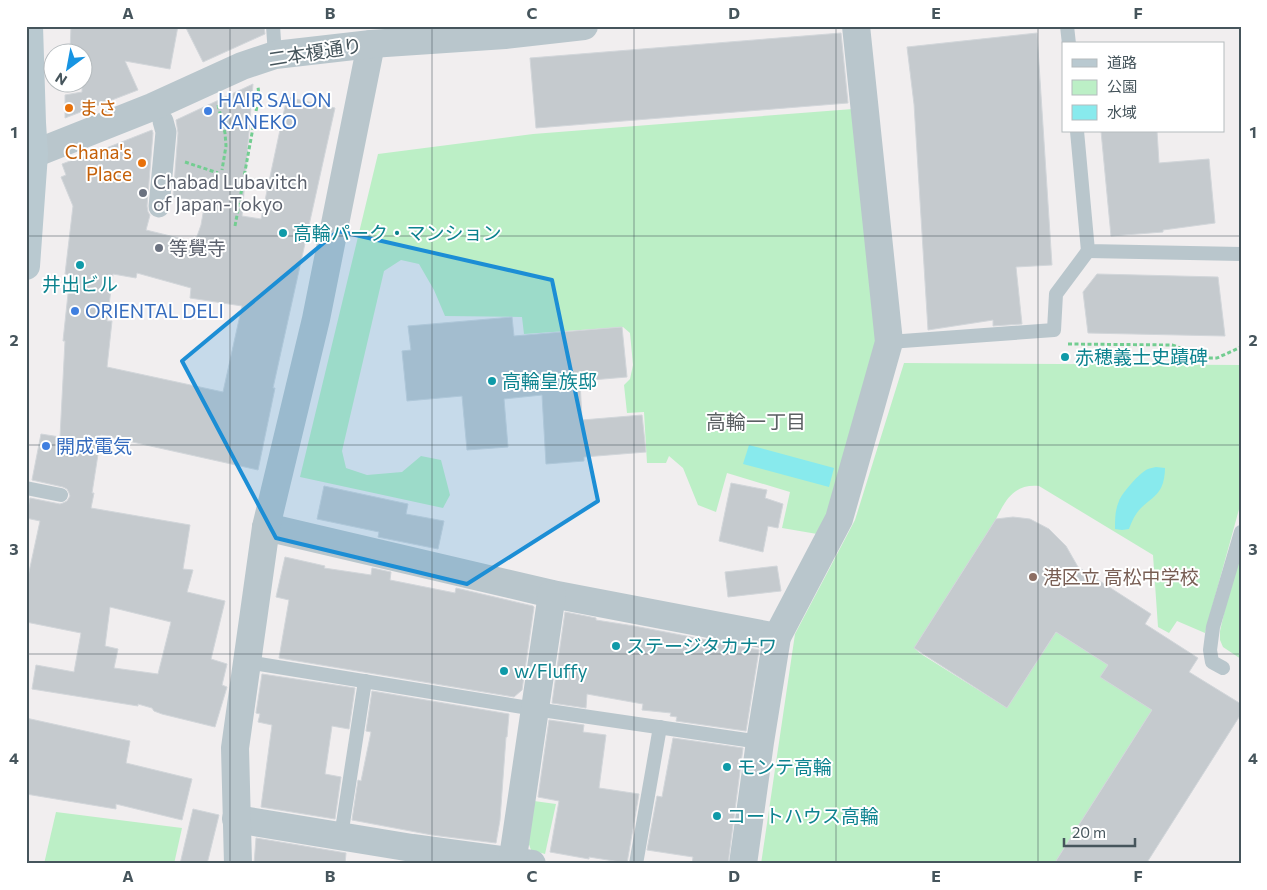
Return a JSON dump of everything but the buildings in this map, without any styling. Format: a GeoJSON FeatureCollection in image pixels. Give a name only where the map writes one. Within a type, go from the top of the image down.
{"type":"FeatureCollection","features":[{"type":"Feature","properties":{"kind":"main road"},"geometry":{"type":"LineString","coordinates":[[26,266],[32,122],[30,26]]}},
{"type":"Feature","properties":{"kind":"street","name":"二本榎通り"},"geometry":{"type":"LineString","coordinates":[[30,155],[152,107],[242,66],[275,55],[371,44],[505,35],[584,26]]}},
{"type":"Feature","properties":{"kind":"street"},"geometry":{"type":"LineString","coordinates":[[743,864],[777,637],[839,519],[889,342],[856,26]]}},
{"type":"Feature","properties":{"kind":"street"},"geometry":{"type":"LineString","coordinates":[[238,864],[234,748],[266,527],[316,319],[371,44]]}},
{"type":"Feature","properties":{"kind":"street"},"geometry":{"type":"LineString","coordinates":[[159,206],[166,132],[163,121]]}},
{"type":"Feature","properties":{"kind":"street"},"geometry":{"type":"LineString","coordinates":[[266,527],[552,594],[777,637]]}},
{"type":"Feature","properties":{"kind":"street"},"geometry":{"type":"LineString","coordinates":[[236,819],[412,848],[519,863],[535,708],[552,594]]}},
{"type":"Feature","properties":{"kind":"lane"},"geometry":{"type":"LineString","coordinates":[[273,26],[275,55]]}},
{"type":"Feature","properties":{"kind":"lane"},"geometry":{"type":"LineString","coordinates":[[1067,26],[1069,42]]}},
{"type":"Feature","properties":{"kind":"lane"},"geometry":{"type":"LineString","coordinates":[[889,342],[1054,330],[1056,294],[1088,251],[1077,132]]}},
{"type":"Feature","properties":{"kind":"lane"},"geometry":{"type":"LineString","coordinates":[[1088,251],[1241,254]]}},
{"type":"Feature","properties":{"kind":"lane"},"geometry":{"type":"LineString","coordinates":[[26,488],[61,495]]}},
{"type":"Feature","properties":{"kind":"lane"},"geometry":{"type":"LineString","coordinates":[[1223,668],[1212,662],[1211,642],[1213,627],[1241,532]]}},
{"type":"Feature","properties":{"kind":"lane"},"geometry":{"type":"LineString","coordinates":[[247,662],[760,742]]}},
{"type":"Feature","properties":{"kind":"lane"},"geometry":{"type":"LineString","coordinates":[[341,836],[365,681]]}},
{"type":"Feature","properties":{"kind":"lane"},"geometry":{"type":"LineString","coordinates":[[636,864],[660,727]]}},
{"type":"Feature","properties":{"kind":"path"},"geometry":{"type":"LineString","coordinates":[[235,226],[258,95],[258,84]]}},
{"type":"Feature","properties":{"kind":"path"},"geometry":{"type":"LineString","coordinates":[[176,160],[220,172],[226,146],[226,133],[216,97]]}},
{"type":"Feature","properties":{"kind":"path"},"geometry":{"type":"LineString","coordinates":[[1066,344],[1172,345],[1210,358],[1217,358],[1241,347]]}},
{"type":"Feature","properties":{"kind":"highlighted area"},"geometry":{"type":"Polygon","coordinates":[[[338,231],[552,280],[598,501],[467,584],[276,538],[182,361],[338,231]]]}},
{"type":"Feature","properties":{"kind":"green space"},"geometry":{"type":"Polygon","coordinates":[[[853,109],[884,340],[823,535],[782,528],[790,492],[727,473],[716,512],[698,505],[683,468],[669,456],[666,463],[647,463],[644,412],[627,413],[624,385],[630,379],[633,365],[630,333],[623,327],[524,334],[522,317],[445,316],[434,290],[419,264],[401,260],[384,271],[342,451],[346,468],[367,475],[402,472],[421,456],[441,460],[450,495],[443,508],[300,477],[378,154],[533,134],[853,109]]]}},
{"type":"Feature","properties":{"kind":"green space","name":"港区立 高松中学校"},"geometry":{"type":"Polygon","coordinates":[[[904,363],[1241,365],[1241,502],[1205,633],[1177,621],[1169,633],[1158,627],[1153,555],[1039,486],[1030,486],[1017,490],[1007,499],[914,648],[1007,708],[1056,632],[1108,665],[1101,677],[1152,710],[1054,864],[761,864],[795,634],[855,520],[904,363]]]}},
{"type":"Feature","properties":{"kind":"green space"},"geometry":{"type":"Polygon","coordinates":[[[1241,549],[1241,659],[1223,647],[1220,640],[1220,631],[1232,578],[1241,549]]]}},
{"type":"Feature","properties":{"kind":"green space"},"geometry":{"type":"Polygon","coordinates":[[[534,801],[556,804],[545,854],[531,850],[527,839],[534,801]]]}},
{"type":"Feature","properties":{"kind":"green space"},"geometry":{"type":"Polygon","coordinates":[[[56,812],[182,828],[174,864],[44,864],[56,812]]]}},
{"type":"Feature","properties":{"kind":"water"},"geometry":{"type":"Polygon","coordinates":[[[749,445],[834,468],[829,487],[743,464],[749,445]]]}},
{"type":"Feature","properties":{"kind":"water"},"geometry":{"type":"Polygon","coordinates":[[[1156,467],[1165,468],[1164,481],[1159,491],[1139,510],[1129,529],[1115,529],[1117,508],[1124,493],[1141,474],[1148,469],[1156,467]]]}},
{"type":"Feature","properties":{"kind":"place","name":"まさ"},"geometry":{"type":"Point","coordinates":[69,108]}},
{"type":"Feature","properties":{"kind":"place","name":"HAIR SALON KANEKO"},"geometry":{"type":"Point","coordinates":[208,111]}},
{"type":"Feature","properties":{"kind":"place","name":"Chana's Place"},"geometry":{"type":"Point","coordinates":[142,163]}},
{"type":"Feature","properties":{"kind":"place","name":"Chabad Lubavitch of Japan-Tokyo"},"geometry":{"type":"Point","coordinates":[143,193]}},
{"type":"Feature","properties":{"kind":"place","name":"高輪パーク・マンション"},"geometry":{"type":"Point","coordinates":[283,233]}},
{"type":"Feature","properties":{"kind":"place","name":"等覺寺"},"geometry":{"type":"Point","coordinates":[159,248]}},
{"type":"Feature","properties":{"kind":"place","name":"井出ビル"},"geometry":{"type":"Point","coordinates":[80,265]}},
{"type":"Feature","properties":{"kind":"place","name":"ORIENTAL DELI"},"geometry":{"type":"Point","coordinates":[75,311]}},
{"type":"Feature","properties":{"kind":"place","name":"赤穂義士史蹟碑"},"geometry":{"type":"Point","coordinates":[1065,357]}},
{"type":"Feature","properties":{"kind":"place","name":"高輪皇族邸"},"geometry":{"type":"Point","coordinates":[492,381]}},
{"type":"Feature","properties":{"kind":"place","name":"開成電気"},"geometry":{"type":"Point","coordinates":[46,446]}},
{"type":"Feature","properties":{"kind":"place","name":"港区立 高松中学校"},"geometry":{"type":"Point","coordinates":[1033,577]}},
{"type":"Feature","properties":{"kind":"place","name":"ステージタカナワ"},"geometry":{"type":"Point","coordinates":[616,646]}},
{"type":"Feature","properties":{"kind":"place","name":"w/Fluffy"},"geometry":{"type":"Point","coordinates":[504,671]}},
{"type":"Feature","properties":{"kind":"place","name":"モンテ高輪"},"geometry":{"type":"Point","coordinates":[727,767]}},
{"type":"Feature","properties":{"kind":"place","name":"コートハウス高輪"},"geometry":{"type":"Point","coordinates":[717,816]}},
{"type":"Feature","properties":{"kind":"district","name":"高輪一丁目"},"geometry":{"type":"Point","coordinates":[756,422]}}]}
